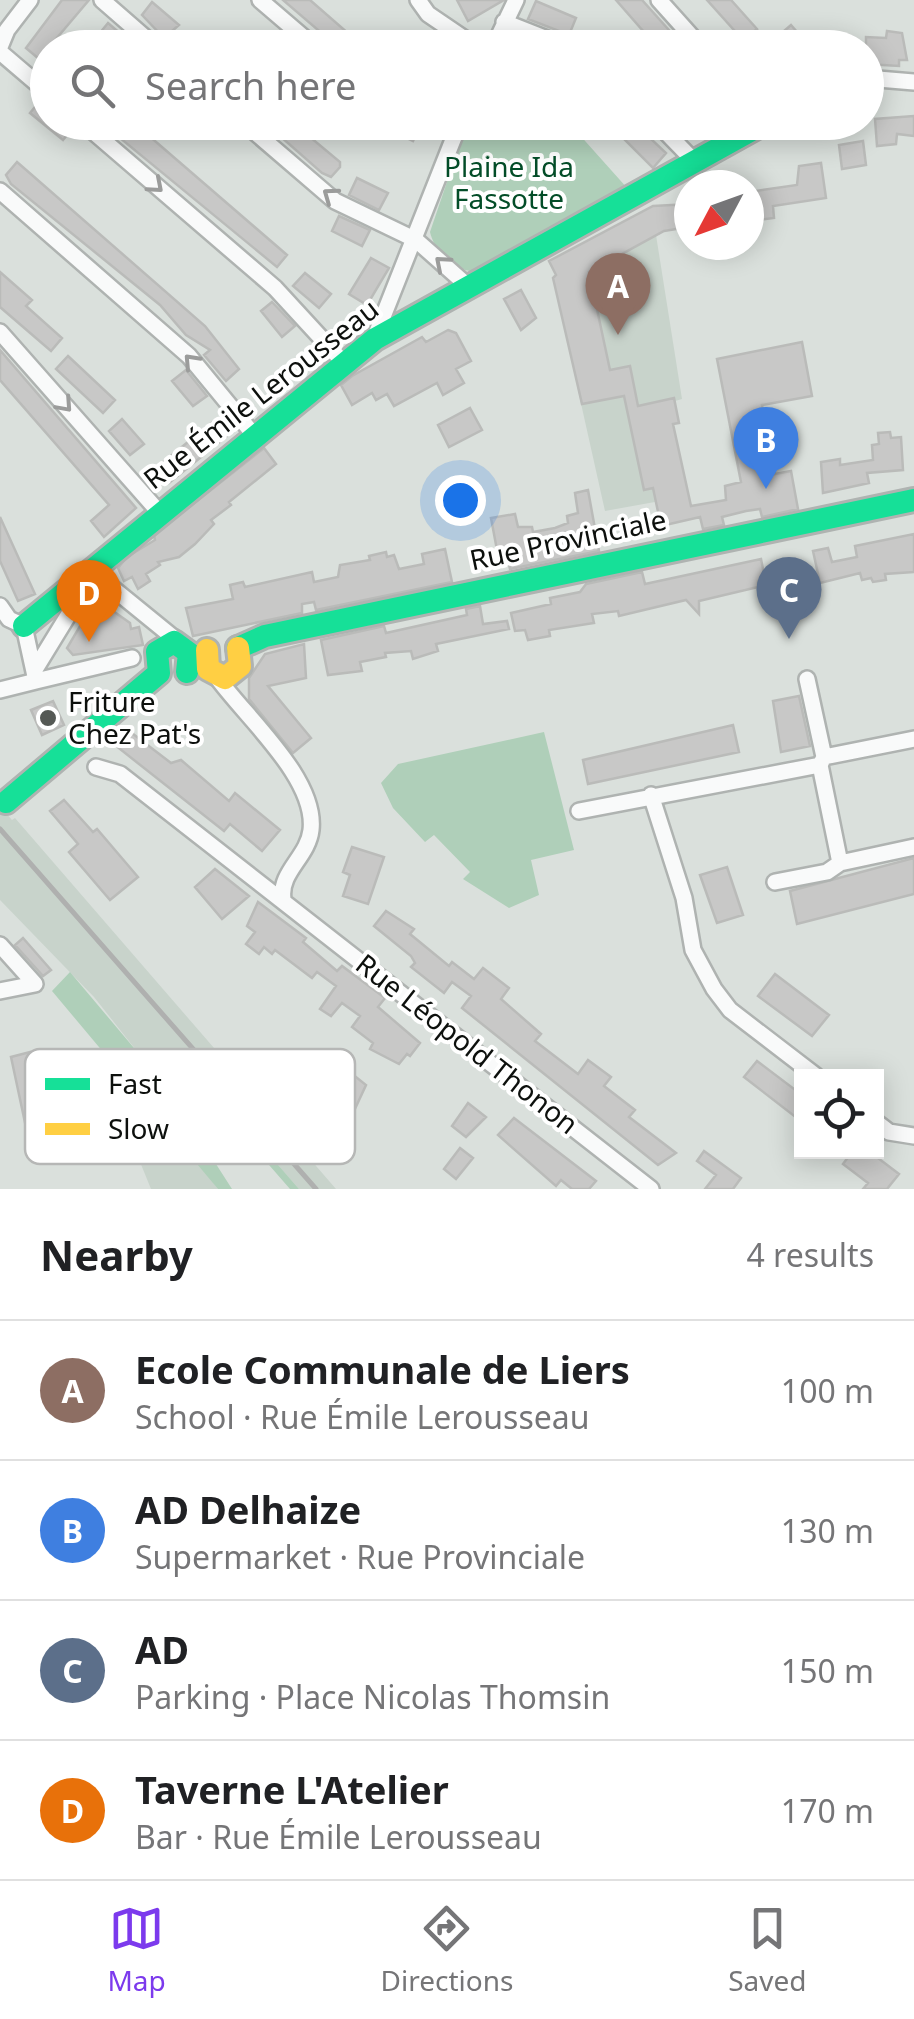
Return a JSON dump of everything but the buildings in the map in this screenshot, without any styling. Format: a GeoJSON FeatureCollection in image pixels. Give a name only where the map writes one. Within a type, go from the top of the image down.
{"type":"FeatureCollection","features":[{"type":"Feature","properties":{"kind":"main road","name":"Rue Émile Lerousseau"},"geometry":{"type":"LineString","coordinates":[[24,626],[94,573],[119,544],[158,511],[375,338],[734,140]]}},
{"type":"Feature","properties":{"kind":"main road","name":"Rue Provinciale"},"geometry":{"type":"LineString","coordinates":[[158,662],[168,678],[204,663],[222,641],[238,648],[264,636],[914,500]]}},
{"type":"Feature","properties":{"kind":"main road","name":"Rue Provinciale"},"geometry":{"type":"LineString","coordinates":[[6,802],[158,662],[164,645],[204,663]]}},
{"type":"Feature","properties":{"kind":"street"},"geometry":{"type":"LineString","coordinates":[[30,0],[7,30],[0,50],[30,77]]}},
{"type":"Feature","properties":{"kind":"street"},"geometry":{"type":"LineString","coordinates":[[102,0],[136,30]]}},
{"type":"Feature","properties":{"kind":"street"},"geometry":{"type":"LineString","coordinates":[[260,0],[295,30]]}},
{"type":"Feature","properties":{"kind":"street"},"geometry":{"type":"LineString","coordinates":[[418,0],[428,14],[452,30]]}},
{"type":"Feature","properties":{"kind":"street"},"geometry":{"type":"LineString","coordinates":[[500,30],[516,0]]}},
{"type":"Feature","properties":{"kind":"street"},"geometry":{"type":"LineString","coordinates":[[659,0],[686,30]]}},
{"type":"Feature","properties":{"kind":"street"},"geometry":{"type":"LineString","coordinates":[[504,22],[524,30]]}},
{"type":"Feature","properties":{"kind":"street"},"geometry":{"type":"LineString","coordinates":[[884,80],[914,82]]}},
{"type":"Feature","properties":{"kind":"street"},"geometry":{"type":"LineString","coordinates":[[103,140],[275,288],[344,364]]}},
{"type":"Feature","properties":{"kind":"street"},"geometry":{"type":"LineString","coordinates":[[264,140],[334,201],[416,240],[469,287]]}},
{"type":"Feature","properties":{"kind":"street"},"geometry":{"type":"LineString","coordinates":[[375,338],[416,240],[449,140]]}},
{"type":"Feature","properties":{"kind":"street"},"geometry":{"type":"LineString","coordinates":[[674,140],[695,162]]}},
{"type":"Feature","properties":{"kind":"street"},"geometry":{"type":"LineString","coordinates":[[0,192],[189,356],[254,436]]}},
{"type":"Feature","properties":{"kind":"street"},"geometry":{"type":"LineString","coordinates":[[0,332],[158,511]]}},
{"type":"Feature","properties":{"kind":"street"},"geometry":{"type":"LineString","coordinates":[[35,676],[94,573],[204,663],[306,793],[311,809],[307,846],[281,888],[283,900]]}},
{"type":"Feature","properties":{"kind":"street"},"geometry":{"type":"LineString","coordinates":[[0,606],[8,619],[24,626],[35,676]]}},
{"type":"Feature","properties":{"kind":"street"},"geometry":{"type":"LineString","coordinates":[[153,623],[158,662]]}},
{"type":"Feature","properties":{"kind":"street"},"geometry":{"type":"LineString","coordinates":[[0,690],[35,676],[132,658]]}},
{"type":"Feature","properties":{"kind":"street"},"geometry":{"type":"LineString","coordinates":[[807,679],[840,863]]}},
{"type":"Feature","properties":{"kind":"street"},"geometry":{"type":"LineString","coordinates":[[579,811],[914,739]]}},
{"type":"Feature","properties":{"kind":"street","name":"Rue Léopold Thonon"},"geometry":{"type":"LineString","coordinates":[[96,767],[120,774],[651,1189]]}},
{"type":"Feature","properties":{"kind":"street"},"geometry":{"type":"LineString","coordinates":[[651,795],[684,898],[694,950],[714,989],[730,1010],[807,1069]]}},
{"type":"Feature","properties":{"kind":"street"},"geometry":{"type":"LineString","coordinates":[[775,882],[914,847]]}},
{"type":"Feature","properties":{"kind":"street"},"geometry":{"type":"LineString","coordinates":[[0,945],[35,984],[0,991]]}},
{"type":"Feature","properties":{"kind":"street"},"geometry":{"type":"LineString","coordinates":[[884,1128],[914,1136]]}},
{"type":"Feature","properties":{"kind":"shaded area"},"geometry":{"type":"Polygon","coordinates":[[[656,235],[682,399],[675,401],[679,423],[673,425],[688,496],[605,511],[553,278],[656,235]]]}},
{"type":"Feature","properties":{"kind":"shaded area"},"geometry":{"type":"Polygon","coordinates":[[[0,806],[12,820],[15,818],[215,1049],[135,1049],[94,997],[0,900],[0,806]]]}},
{"type":"Feature","properties":{"kind":"shaded area"},"geometry":{"type":"Polygon","coordinates":[[[141,1164],[199,1164],[218,1189],[151,1189],[141,1164]]]}},
{"type":"Feature","properties":{"kind":"shaded area"},"geometry":{"type":"Polygon","coordinates":[[[277,1164],[314,1164],[336,1189],[299,1189],[277,1164]]]}},
{"type":"Feature","properties":{"kind":"green space","name":"Plaine Ida Fassotte"},"geometry":{"type":"Polygon","coordinates":[[[461,140],[584,140],[628,189],[598,200],[538,239],[470,271],[444,257],[430,232],[461,140]]]}},
{"type":"Feature","properties":{"kind":"green space"},"geometry":{"type":"Polygon","coordinates":[[[544,732],[574,850],[531,860],[539,895],[509,908],[463,879],[470,872],[434,835],[425,842],[393,808],[381,783],[398,764],[544,732]]]}},
{"type":"Feature","properties":{"kind":"green space"},"geometry":{"type":"Polygon","coordinates":[[[70,972],[135,1049],[101,1049],[52,991],[70,972]]]}},
{"type":"Feature","properties":{"kind":"green space"},"geometry":{"type":"Polygon","coordinates":[[[197,1164],[216,1164],[232,1189],[218,1189],[197,1164]]]}},
{"type":"Feature","properties":{"kind":"green space"},"geometry":{"type":"Polygon","coordinates":[[[268,1164],[277,1164],[299,1189],[290,1189],[268,1164]]]}},
{"type":"Feature","properties":{"kind":"railway"},"geometry":{"type":"LineString","coordinates":[[0,829],[193,1049]]}},
{"type":"Feature","properties":{"kind":"railway"},"geometry":{"type":"LineString","coordinates":[[294,1164],[316,1189]]}},
{"type":"Feature","properties":{"kind":"traffic: fast"},"geometry":{"type":"LineString","coordinates":[[24,626],[375,339],[734,140]]}},
{"type":"Feature","properties":{"kind":"traffic: fast"},"geometry":{"type":"LineString","coordinates":[[238,648],[265,636],[914,500]]}},
{"type":"Feature","properties":{"kind":"traffic: fast"},"geometry":{"type":"LineString","coordinates":[[159,673],[157,652],[174,642],[189,653],[187,672]]}},
{"type":"Feature","properties":{"kind":"traffic: fast"},"geometry":{"type":"LineString","coordinates":[[6,802],[159,673]]}},
{"type":"Feature","properties":{"kind":"traffic: slow"},"geometry":{"type":"LineString","coordinates":[[207,650],[208,669],[225,678],[240,666],[238,648]]}},
{"type":"Feature","properties":{"kind":"place","name":"Ecole Communale de Liers"},"geometry":{"type":"Point","coordinates":[618,335]}},
{"type":"Feature","properties":{"kind":"place","name":"AD Delhaize"},"geometry":{"type":"Point","coordinates":[766,489]}},
{"type":"Feature","properties":{"kind":"place","name":"AD"},"geometry":{"type":"Point","coordinates":[789,639]}},
{"type":"Feature","properties":{"kind":"place","name":"Taverne L'Atelier"},"geometry":{"type":"Point","coordinates":[89,642]}},
{"type":"Feature","properties":{"kind":"place","name":"Friture Chez Pat's"},"geometry":{"type":"Point","coordinates":[48,718]}}]}
